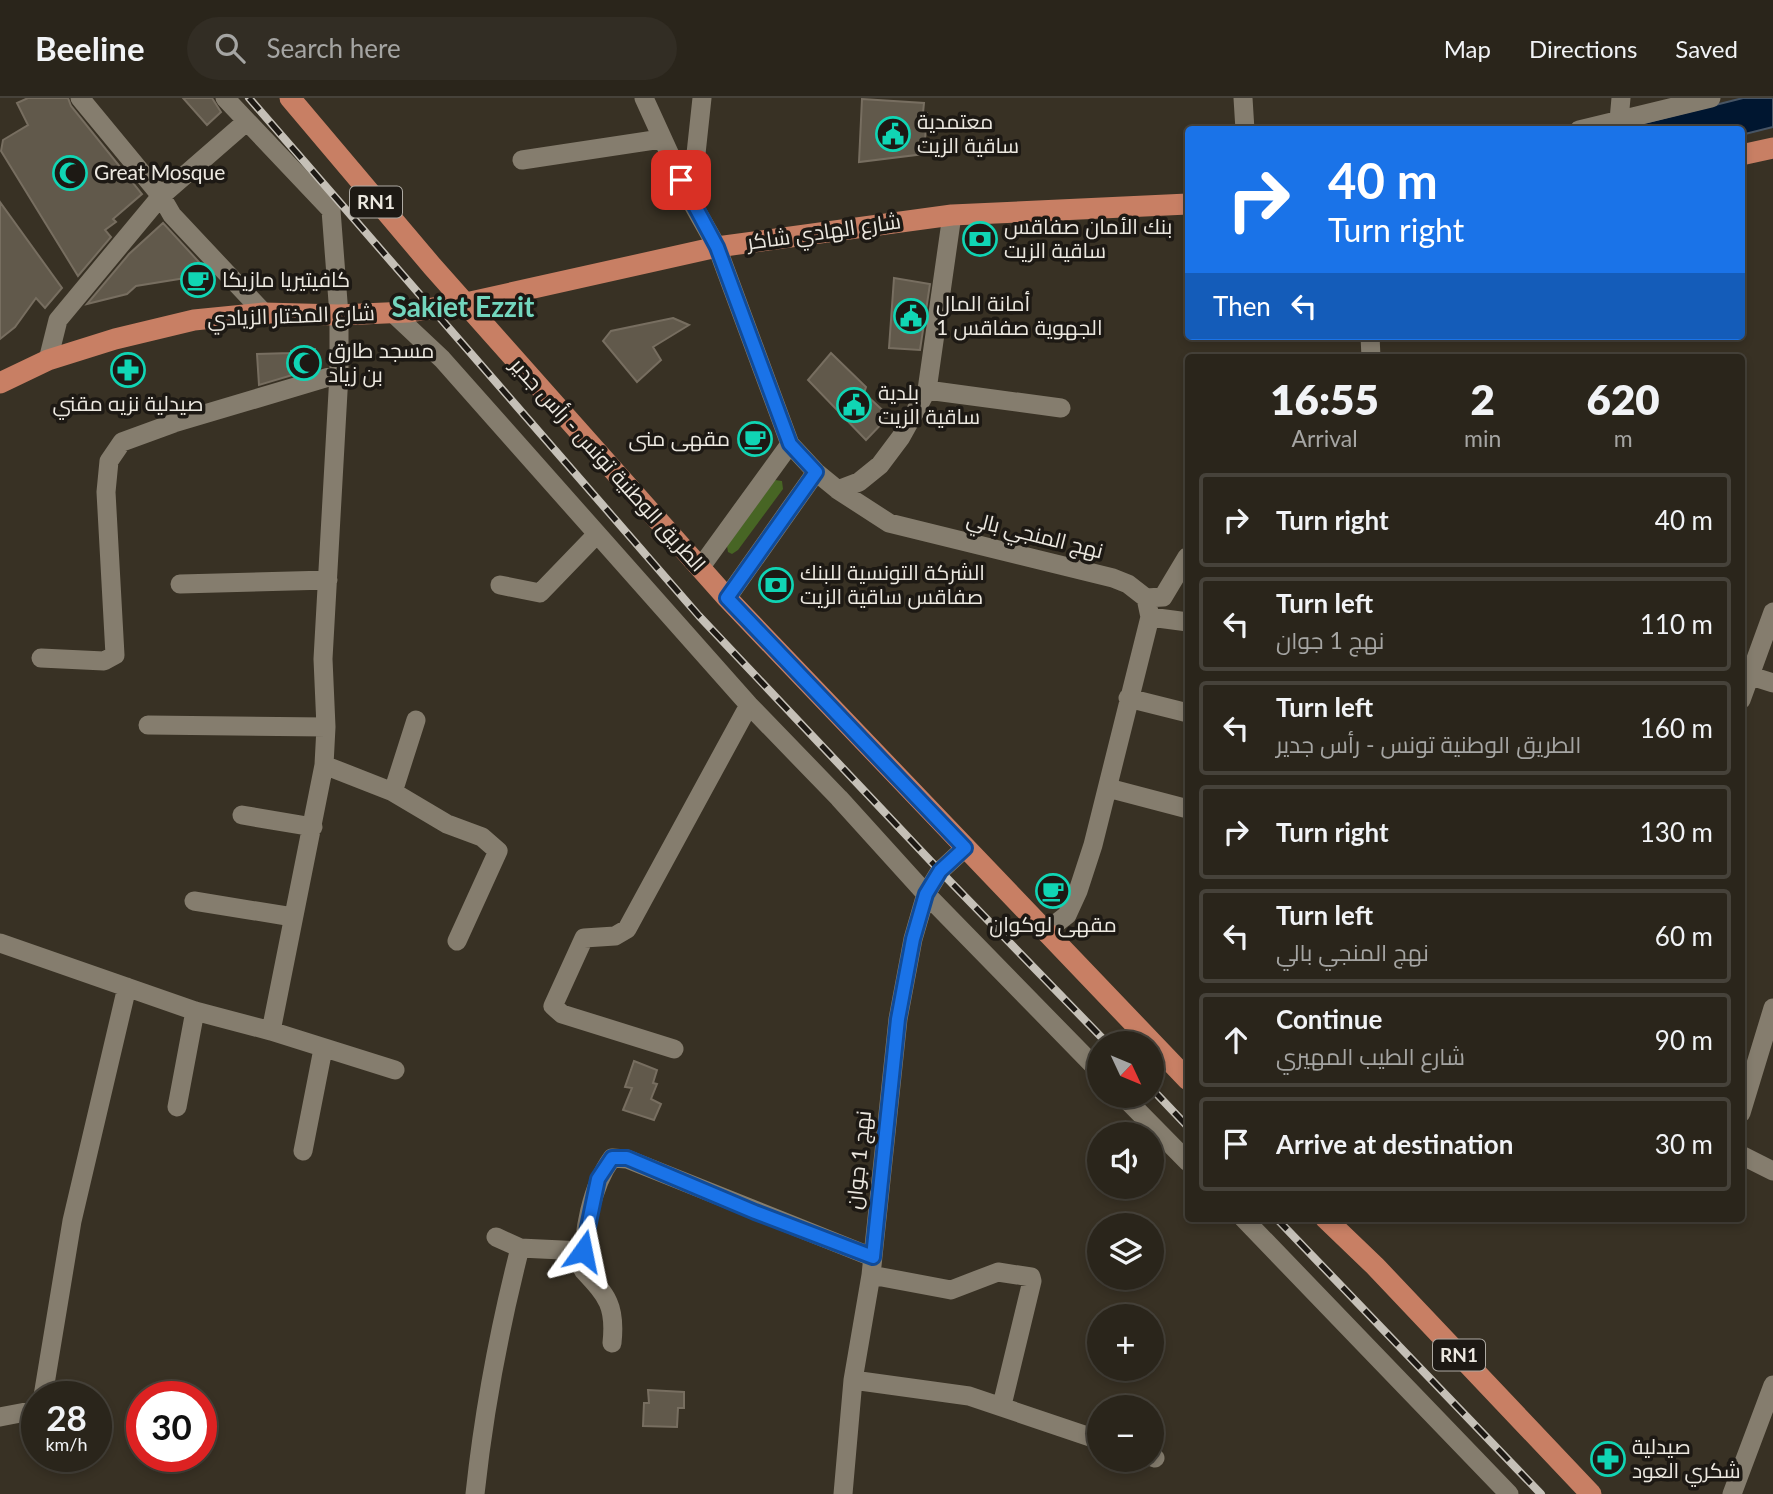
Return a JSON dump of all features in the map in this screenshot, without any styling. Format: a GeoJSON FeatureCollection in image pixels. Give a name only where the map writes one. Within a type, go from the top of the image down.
{"type":"FeatureCollection","features":[{"type":"Feature","properties":{"kind":"main road","name":"RN1"},"geometry":{"type":"LineString","coordinates":[[290,98],[466,303]]}},
{"type":"Feature","properties":{"kind":"main road"},"geometry":{"type":"LineString","coordinates":[[1745,154],[1773,148]]}},
{"type":"Feature","properties":{"kind":"main road","name":"شارع الهادي شاكر"},"geometry":{"type":"LineString","coordinates":[[466,303],[717,247],[952,215],[1185,204]]}},
{"type":"Feature","properties":{"kind":"main road","name":"شارع المختار الزيادي"},"geometry":{"type":"LineString","coordinates":[[0,383],[48,360],[115,339],[194,320],[264,313],[393,313],[466,303]]}},
{"type":"Feature","properties":{"kind":"main road","name":"الطريق الوطنية تونس - رأس جدير"},"geometry":{"type":"LineString","coordinates":[[466,303],[727,598],[1185,1077]]}},
{"type":"Feature","properties":{"kind":"main road","name":"RN1"},"geometry":{"type":"LineString","coordinates":[[1329,1222],[1375,1266],[1591,1494]]}},
{"type":"Feature","properties":{"kind":"street"},"geometry":{"type":"LineString","coordinates":[[80,98],[161,196],[172,215],[264,313]]}},
{"type":"Feature","properties":{"kind":"street"},"geometry":{"type":"LineString","coordinates":[[225,98],[331,211],[339,315],[339,374],[323,659],[326,727],[324,765],[271,1031]]}},
{"type":"Feature","properties":{"kind":"street","name":"نهج المنجي بالي"},"geometry":{"type":"LineString","coordinates":[[644,98],[691,201],[717,247],[790,444],[816,472],[838,490],[889,523],[1113,578],[1128,584],[1148,607]]}},
{"type":"Feature","properties":{"kind":"street"},"geometry":{"type":"LineString","coordinates":[[691,201],[702,98]]}},
{"type":"Feature","properties":{"kind":"street"},"geometry":{"type":"LineString","coordinates":[[1243,98],[1245,126]]}},
{"type":"Feature","properties":{"kind":"street"},"geometry":{"type":"LineString","coordinates":[[1619,120],[1621,98]]}},
{"type":"Feature","properties":{"kind":"street"},"geometry":{"type":"LineString","coordinates":[[1595,126],[1711,98]]}},
{"type":"Feature","properties":{"kind":"street"},"geometry":{"type":"LineString","coordinates":[[48,360],[58,320],[161,196],[246,122]]}},
{"type":"Feature","properties":{"kind":"street"},"geometry":{"type":"LineString","coordinates":[[522,160],[661,139]]}},
{"type":"Feature","properties":{"kind":"street"},"geometry":{"type":"LineString","coordinates":[[838,490],[859,482],[880,465],[901,437],[928,390],[952,215]]}},
{"type":"Feature","properties":{"kind":"street"},"geometry":{"type":"LineString","coordinates":[[393,313],[442,359],[749,705],[839,798],[926,894],[1087,1059]]}},
{"type":"Feature","properties":{"kind":"street"},"geometry":{"type":"LineString","coordinates":[[41,658],[104,661],[115,655],[106,492],[109,461],[122,442],[174,423],[339,374]]}},
{"type":"Feature","properties":{"kind":"street"},"geometry":{"type":"LineString","coordinates":[[928,390],[1061,408]]}},
{"type":"Feature","properties":{"kind":"street"},"geometry":{"type":"LineString","coordinates":[[700,568],[790,444]]}},
{"type":"Feature","properties":{"kind":"street"},"geometry":{"type":"LineString","coordinates":[[727,598],[816,472]]}},
{"type":"Feature","properties":{"kind":"street"},"geometry":{"type":"LineString","coordinates":[[500,585],[540,593],[597,534]]}},
{"type":"Feature","properties":{"kind":"street"},"geometry":{"type":"LineString","coordinates":[[1045,932],[1067,915],[1093,845],[1148,607],[1163,597],[1185,560]]}},
{"type":"Feature","properties":{"kind":"street"},"geometry":{"type":"LineString","coordinates":[[180,584],[328,580]]}},
{"type":"Feature","properties":{"kind":"street"},"geometry":{"type":"LineString","coordinates":[[1148,607],[1185,621]]}},
{"type":"Feature","properties":{"kind":"street"},"geometry":{"type":"LineString","coordinates":[[1745,690],[1773,611]]}},
{"type":"Feature","properties":{"kind":"street"},"geometry":{"type":"LineString","coordinates":[[1751,676],[1773,683]]}},
{"type":"Feature","properties":{"kind":"street"},"geometry":{"type":"LineString","coordinates":[[1128,698],[1185,712]]}},
{"type":"Feature","properties":{"kind":"street"},"geometry":{"type":"LineString","coordinates":[[674,1049],[562,1014],[553,1006],[584,938],[615,936],[627,929],[749,705]]}},
{"type":"Feature","properties":{"kind":"street"},"geometry":{"type":"LineString","coordinates":[[393,792],[416,720]]}},
{"type":"Feature","properties":{"kind":"street"},"geometry":{"type":"LineString","coordinates":[[148,724],[326,727]]}},
{"type":"Feature","properties":{"kind":"street"},"geometry":{"type":"LineString","coordinates":[[324,765],[393,792],[447,824],[482,837],[498,850],[457,941]]}},
{"type":"Feature","properties":{"kind":"street"},"geometry":{"type":"LineString","coordinates":[[1108,788],[1185,808]]}},
{"type":"Feature","properties":{"kind":"street"},"geometry":{"type":"LineString","coordinates":[[242,815],[313,827]]}},
{"type":"Feature","properties":{"kind":"street","name":"نهج 1 جوان"},"geometry":{"type":"LineString","coordinates":[[842,1494],[853,1380],[872,1266],[898,1019],[913,939],[926,894],[940,871],[965,848]]}},
{"type":"Feature","properties":{"kind":"street"},"geometry":{"type":"LineString","coordinates":[[194,901],[293,917]]}},
{"type":"Feature","properties":{"kind":"street"},"geometry":{"type":"LineString","coordinates":[[0,943],[195,1011],[271,1031],[395,1070]]}},
{"type":"Feature","properties":{"kind":"street"},"geometry":{"type":"LineString","coordinates":[[45,1381],[72,1221],[127,987]]}},
{"type":"Feature","properties":{"kind":"street"},"geometry":{"type":"LineString","coordinates":[[1745,1099],[1773,1008]]}},
{"type":"Feature","properties":{"kind":"street"},"geometry":{"type":"LineString","coordinates":[[177,1107],[195,1011]]}},
{"type":"Feature","properties":{"kind":"street"},"geometry":{"type":"LineString","coordinates":[[303,1151],[323,1049]]}},
{"type":"Feature","properties":{"kind":"street"},"geometry":{"type":"LineString","coordinates":[[1135,1108],[1185,1159]]}},
{"type":"Feature","properties":{"kind":"street"},"geometry":{"type":"LineString","coordinates":[[1745,1157],[1773,1171]]}},
{"type":"Feature","properties":{"kind":"street"},"geometry":{"type":"LineString","coordinates":[[612,1343],[613,1312],[607,1296],[583,1270],[583,1251],[598,1179],[612,1158],[627,1158],[755,1212],[872,1266],[951,1290],[998,1272],[1031,1277],[1002,1405]]}},
{"type":"Feature","properties":{"kind":"street"},"geometry":{"type":"LineString","coordinates":[[1247,1222],[1509,1494]]}},
{"type":"Feature","properties":{"kind":"street"},"geometry":{"type":"LineString","coordinates":[[496,1237],[520,1248],[583,1251]]}},
{"type":"Feature","properties":{"kind":"street"},"geometry":{"type":"LineString","coordinates":[[475,1494],[486,1399],[499,1331],[520,1248]]}},
{"type":"Feature","properties":{"kind":"street"},"geometry":{"type":"LineString","coordinates":[[853,1380],[969,1396],[1087,1436]]}},
{"type":"Feature","properties":{"kind":"street"},"geometry":{"type":"LineString","coordinates":[[1732,1494],[1769,1411],[1773,1385]]}},
{"type":"Feature","properties":{"kind":"street"},"geometry":{"type":"LineString","coordinates":[[0,1418],[21,1413]]}},
{"type":"Feature","properties":{"kind":"green space"},"geometry":{"type":"Polygon","coordinates":[[[775,480],[782,481],[783,489],[738,550],[732,554],[728,552],[727,546],[775,480]]]}},
{"type":"Feature","properties":{"kind":"water"},"geometry":{"type":"Polygon","coordinates":[[[1743,98],[1773,98],[1773,127],[1745,134],[1745,126],[1632,126],[1743,98]]]}},
{"type":"Feature","properties":{"kind":"building","name":"Great Mosque"},"geometry":{"type":"Polygon","coordinates":[[[28,98],[68,98],[71,106],[142,194],[113,219],[116,222],[105,230],[111,237],[78,276],[1,151],[3,140],[28,125],[17,103],[28,98]]]}},
{"type":"Feature","properties":{"kind":"building"},"geometry":{"type":"Polygon","coordinates":[[[183,98],[212,98],[221,112],[207,125],[183,98]]]}},
{"type":"Feature","properties":{"kind":"building","name":"معتمدية ساقية الزيت"},"geometry":{"type":"Polygon","coordinates":[[[862,99],[924,103],[923,113],[927,113],[924,154],[859,162],[862,99]]]}},
{"type":"Feature","properties":{"kind":"building"},"geometry":{"type":"Polygon","coordinates":[[[0,202],[62,288],[45,308],[36,298],[15,327],[0,339],[0,202]]]}},
{"type":"Feature","properties":{"kind":"building"},"geometry":{"type":"Polygon","coordinates":[[[163,223],[210,274],[136,286],[127,294],[87,304],[129,254],[163,223]]]}},
{"type":"Feature","properties":{"kind":"building","name":"أمانة المال الجهوية صفاقس 1"},"geometry":{"type":"Polygon","coordinates":[[[894,278],[930,284],[920,350],[889,348],[894,278]]]}},
{"type":"Feature","properties":{"kind":"building"},"geometry":{"type":"Polygon","coordinates":[[[673,318],[689,325],[653,347],[661,360],[637,382],[603,341],[611,331],[673,318]]]}},
{"type":"Feature","properties":{"kind":"building"},"geometry":{"type":"Polygon","coordinates":[[[315,349],[316,368],[259,385],[257,354],[315,349]]]}},
{"type":"Feature","properties":{"kind":"building","name":"بلدية ساقية الزيت"},"geometry":{"type":"Polygon","coordinates":[[[831,353],[866,387],[864,393],[889,416],[866,440],[808,380],[831,353]]]}},
{"type":"Feature","properties":{"kind":"building"},"geometry":{"type":"Polygon","coordinates":[[[634,1061],[657,1070],[653,1083],[657,1084],[651,1099],[661,1104],[654,1120],[623,1110],[632,1088],[625,1087],[634,1061]]]}},
{"type":"Feature","properties":{"kind":"building"},"geometry":{"type":"Polygon","coordinates":[[[648,1390],[684,1392],[684,1408],[678,1408],[677,1427],[643,1426],[644,1403],[649,1403],[648,1390]]]}},
{"type":"Feature","properties":{"kind":"railway"},"geometry":{"type":"LineString","coordinates":[[249,98],[699,616],[1095,1031]]}},
{"type":"Feature","properties":{"kind":"railway"},"geometry":{"type":"LineString","coordinates":[[1164,1102],[1185,1124]]}},
{"type":"Feature","properties":{"kind":"railway"},"geometry":{"type":"LineString","coordinates":[[1280,1222],[1541,1494]]}},
{"type":"Feature","properties":{"kind":"place","name":"معتمدية ساقية الزيت"},"geometry":{"type":"Point","coordinates":[893,134]}},
{"type":"Feature","properties":{"kind":"place","name":"Great Mosque"},"geometry":{"type":"Point","coordinates":[70,173]}},
{"type":"Feature","properties":{"kind":"place","name":"بنك الأمان صفاقس ساقية الزيت"},"geometry":{"type":"Point","coordinates":[980,239]}},
{"type":"Feature","properties":{"kind":"place","name":"كافيتيريا مازيكا"},"geometry":{"type":"Point","coordinates":[198,280]}},
{"type":"Feature","properties":{"kind":"place","name":"أمانة المال الجهوية صفاقس 1"},"geometry":{"type":"Point","coordinates":[911,316]}},
{"type":"Feature","properties":{"kind":"place","name":"مسجد طارق بن زياد"},"geometry":{"type":"Point","coordinates":[304,363]}},
{"type":"Feature","properties":{"kind":"place","name":"صيدلية نزيه مقني"},"geometry":{"type":"Point","coordinates":[128,370]}},
{"type":"Feature","properties":{"kind":"place","name":"بلدية ساقية الزيت"},"geometry":{"type":"Point","coordinates":[854,405]}},
{"type":"Feature","properties":{"kind":"place","name":"مقهى منى"},"geometry":{"type":"Point","coordinates":[755,439]}},
{"type":"Feature","properties":{"kind":"place","name":"الشركة التونسية للبنك صفاقس ساقية الزيت"},"geometry":{"type":"Point","coordinates":[776,585]}},
{"type":"Feature","properties":{"kind":"place","name":"مقهى لوكوان"},"geometry":{"type":"Point","coordinates":[1053,891]}},
{"type":"Feature","properties":{"kind":"place","name":"صيدلية شكري العود"},"geometry":{"type":"Point","coordinates":[1608,1459]}},
{"type":"Feature","properties":{"kind":"district","name":"Sakiet Ezzit"},"geometry":{"type":"Point","coordinates":[463,307]}},
{"type":"Feature","properties":{"kind":"route"},"geometry":{"type":"LineString","coordinates":[[583,1251],[598,1179],[612,1158],[627,1158],[755,1212],[873,1257],[886,1114],[898,1019],[913,939],[926,894],[940,871],[965,848],[727,598],[816,472],[790,444],[717,247],[681,180]]}}]}
